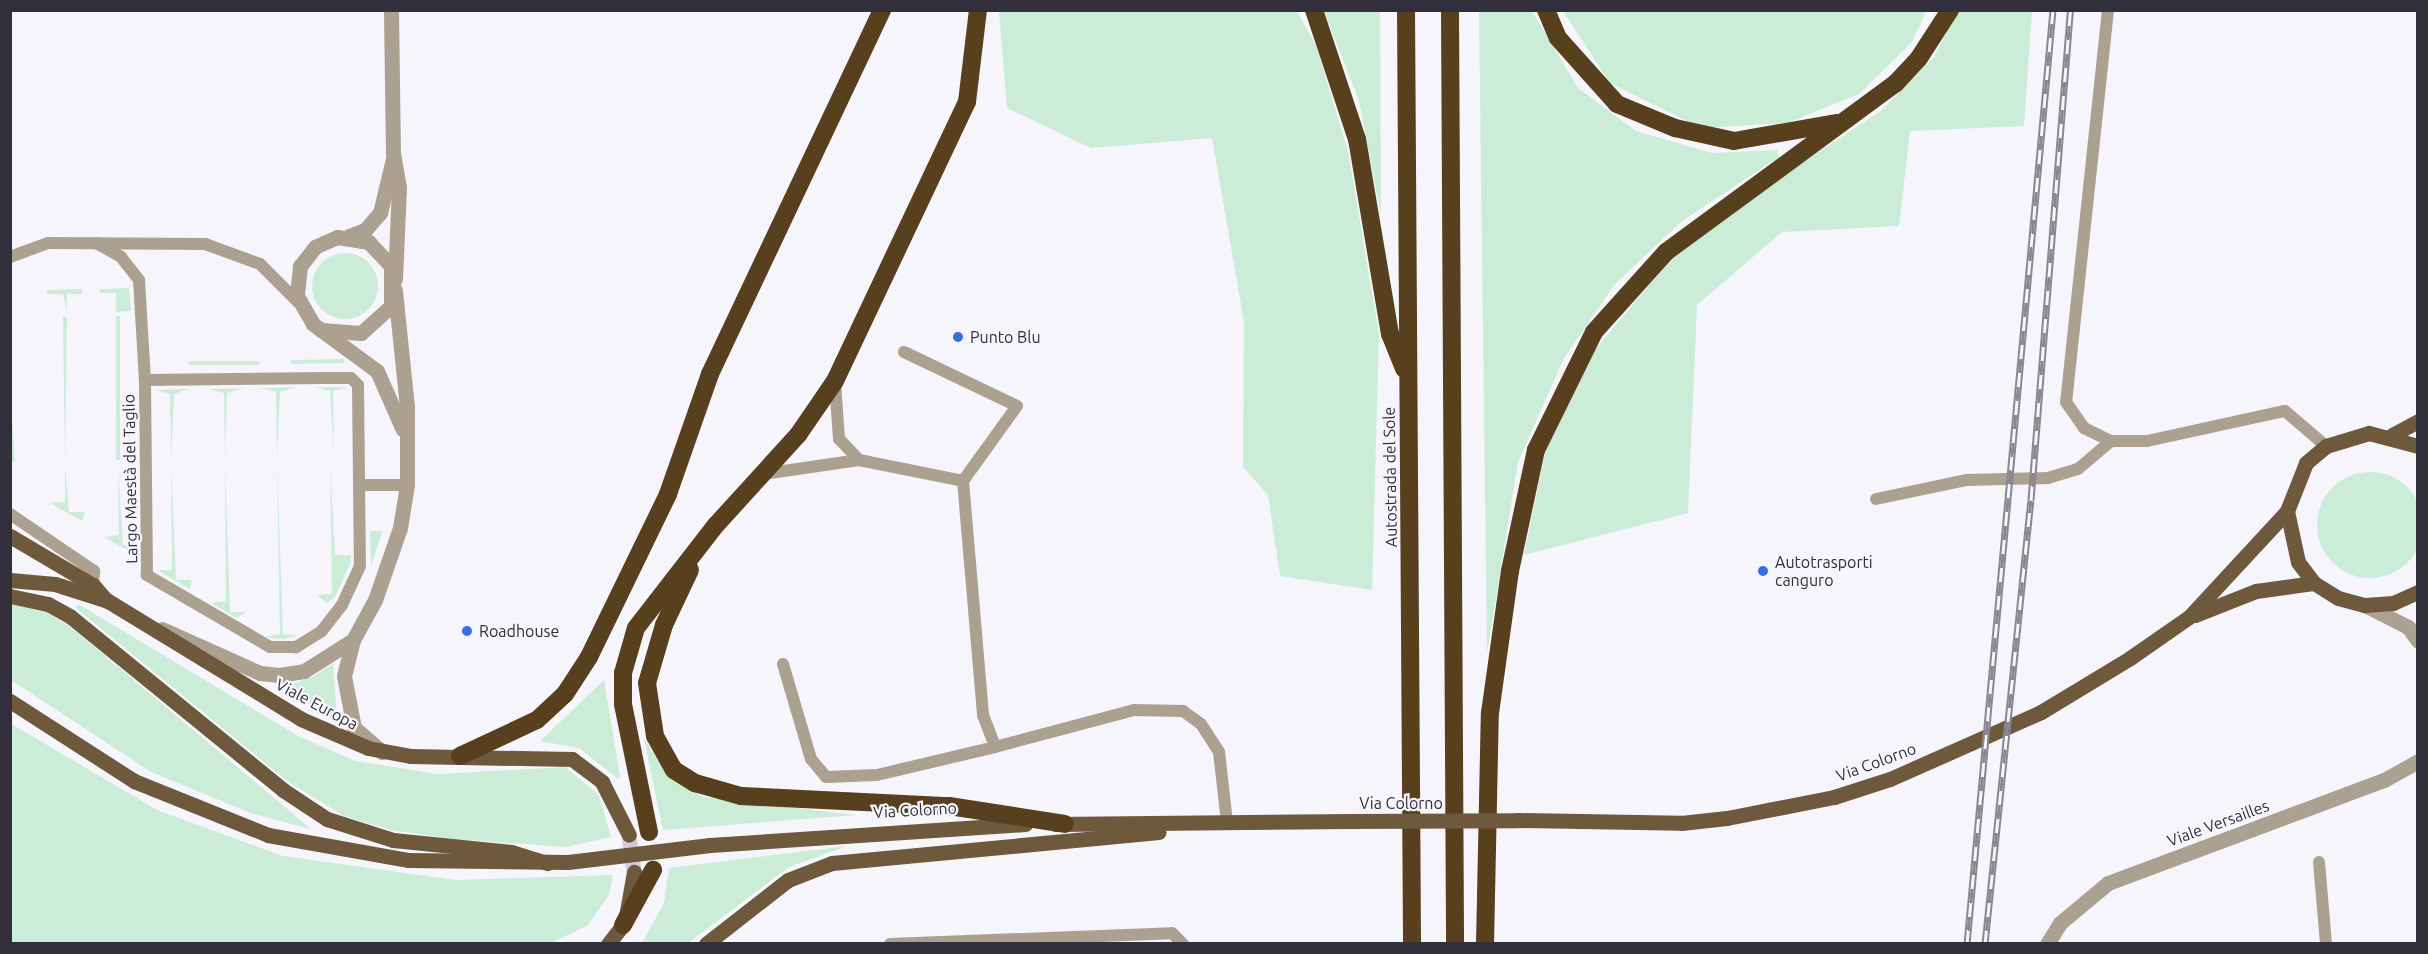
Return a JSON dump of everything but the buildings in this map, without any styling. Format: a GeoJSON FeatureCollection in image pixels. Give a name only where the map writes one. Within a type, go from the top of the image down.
{"type":"FeatureCollection","features":[{"type":"Feature","properties":{"kind":"highway"},"geometry":{"type":"LineString","coordinates":[[460,756],[537,720],[565,694],[589,657],[661,512],[710,374],[882,10]]}},
{"type":"Feature","properties":{"kind":"highway"},"geometry":{"type":"LineString","coordinates":[[650,832],[623,704],[626,657],[636,628],[703,541],[763,474],[835,381],[967,102],[978,10]]}},
{"type":"Feature","properties":{"kind":"highway"},"geometry":{"type":"LineString","coordinates":[[1314,10],[1358,139],[1390,334],[1408,379]]}},
{"type":"Feature","properties":{"kind":"highway","name":"Autostrada del Sole"},"geometry":{"type":"LineString","coordinates":[[1406,10],[1412,944]]}},
{"type":"Feature","properties":{"kind":"highway"},"geometry":{"type":"LineString","coordinates":[[1450,10],[1455,944]]}},
{"type":"Feature","properties":{"kind":"highway"},"geometry":{"type":"LineString","coordinates":[[1546,10],[1558,38],[1617,104],[1675,129],[1734,141],[1837,123]]}},
{"type":"Feature","properties":{"kind":"highway"},"geometry":{"type":"LineString","coordinates":[[1485,944],[1490,713],[1510,572],[1536,450],[1594,332],[1666,252],[1906,73],[1950,10]]}},
{"type":"Feature","properties":{"kind":"highway"},"geometry":{"type":"LineString","coordinates":[[703,541],[664,625],[647,682],[655,736],[674,770],[696,783],[741,796],[949,806],[1065,824]]}},
{"type":"Feature","properties":{"kind":"highway"},"geometry":{"type":"LineString","coordinates":[[623,925],[652,870]]}},
{"type":"Feature","properties":{"kind":"main road","name":"Via Colorno"},"geometry":{"type":"LineString","coordinates":[[2392,435],[2418,421]]}},
{"type":"Feature","properties":{"kind":"main road","name":"Via Colorno"},"geometry":{"type":"LineString","coordinates":[[2189,617],[2287,511],[2306,463],[2326,446],[2358,434],[2392,435],[2418,446]]}},
{"type":"Feature","properties":{"kind":"main road","name":"Via Colorno"},"geometry":{"type":"LineString","coordinates":[[2287,511],[2291,546],[2314,583],[2338,598],[2365,605],[2393,603],[2418,592]]}},
{"type":"Feature","properties":{"kind":"main road"},"geometry":{"type":"LineString","coordinates":[[10,536],[93,585],[108,601]]}},
{"type":"Feature","properties":{"kind":"main road","name":"Viale Europa"},"geometry":{"type":"LineString","coordinates":[[10,580],[55,584],[108,601],[314,727],[382,752],[572,759],[602,782],[629,835]]}},
{"type":"Feature","properties":{"kind":"main road","name":"Via Colorno"},"geometry":{"type":"LineString","coordinates":[[547,863],[710,845],[923,827],[1517,820],[1681,823],[1833,797],[1890,779],[2041,712],[2189,617],[2256,591],[2314,583]]}},
{"type":"Feature","properties":{"kind":"main road"},"geometry":{"type":"LineString","coordinates":[[10,596],[48,604],[71,617],[283,790],[327,819],[393,840],[511,852],[547,863]]}},
{"type":"Feature","properties":{"kind":"main road"},"geometry":{"type":"LineString","coordinates":[[10,701],[134,781],[268,835],[409,860],[547,863]]}},
{"type":"Feature","properties":{"kind":"main road"},"geometry":{"type":"LineString","coordinates":[[706,944],[788,880],[832,863],[991,844],[1157,832],[1197,823]]}},
{"type":"Feature","properties":{"kind":"main road"},"geometry":{"type":"LineString","coordinates":[[608,944],[623,925],[634,872]]}},
{"type":"Feature","properties":{"kind":"street"},"geometry":{"type":"LineString","coordinates":[[382,752],[354,728],[347,711],[344,676],[352,640],[375,600],[400,528],[406,485],[404,434],[407,407],[395,286],[399,187],[393,153],[391,10]]}},
{"type":"Feature","properties":{"kind":"street"},"geometry":{"type":"LineString","coordinates":[[393,153],[380,213],[364,230],[322,242],[304,259],[296,282],[298,302],[321,330],[376,372],[404,434]]}},
{"type":"Feature","properties":{"kind":"street"},"geometry":{"type":"LineString","coordinates":[[321,330],[345,336],[369,330],[387,313],[395,286],[382,252],[345,236]]}},
{"type":"Feature","properties":{"kind":"street"},"geometry":{"type":"LineString","coordinates":[[2365,605],[2408,627],[2418,641]]}},
{"type":"Feature","properties":{"kind":"street"},"geometry":{"type":"LineString","coordinates":[[136,618],[260,673],[304,672],[352,640]]}},
{"type":"Feature","properties":{"kind":"street","name":"Viale Versailles"},"geometry":{"type":"LineString","coordinates":[[2047,944],[2061,923],[2109,883],[2384,780],[2418,761]]}},
{"type":"Feature","properties":{"kind":"lane"},"geometry":{"type":"LineString","coordinates":[[2108,10],[2067,402],[2084,428],[2111,441],[2147,441],[2285,411],[2326,446]]}},
{"type":"Feature","properties":{"kind":"lane"},"geometry":{"type":"LineString","coordinates":[[10,257],[39,244],[86,242],[174,241],[224,248],[268,270],[298,302]]}},
{"type":"Feature","properties":{"kind":"lane"},"geometry":{"type":"LineString","coordinates":[[86,242],[116,253],[139,280],[145,380]]}},
{"type":"Feature","properties":{"kind":"lane"},"geometry":{"type":"LineString","coordinates":[[904,352],[1017,406],[963,481],[982,715],[994,747]]}},
{"type":"Feature","properties":{"kind":"lane","name":"Largo Maestà del Taglio"},"geometry":{"type":"LineString","coordinates":[[352,378],[358,387],[360,485],[360,566],[336,614],[296,648],[255,642],[147,575],[145,380],[352,378]]}},
{"type":"Feature","properties":{"kind":"lane"},"geometry":{"type":"LineString","coordinates":[[835,381],[838,439],[859,460]]}},
{"type":"Feature","properties":{"kind":"lane"},"geometry":{"type":"LineString","coordinates":[[1876,499],[1968,480],[2048,478],[2078,469],[2111,441]]}},
{"type":"Feature","properties":{"kind":"lane"},"geometry":{"type":"LineString","coordinates":[[763,474],[859,460],[963,481]]}},
{"type":"Feature","properties":{"kind":"lane"},"geometry":{"type":"LineString","coordinates":[[360,485],[406,485]]}},
{"type":"Feature","properties":{"kind":"lane"},"geometry":{"type":"LineString","coordinates":[[10,514],[94,571],[93,585]]}},
{"type":"Feature","properties":{"kind":"lane"},"geometry":{"type":"LineString","coordinates":[[783,664],[811,759],[826,777],[877,775],[1134,710],[1183,711],[1201,724],[1219,752],[1227,822]]}},
{"type":"Feature","properties":{"kind":"lane"},"geometry":{"type":"LineString","coordinates":[[2319,862],[2326,944]]}},
{"type":"Feature","properties":{"kind":"lane"},"geometry":{"type":"LineString","coordinates":[[890,944],[1172,933],[1183,944]]}},
{"type":"Feature","properties":{"kind":"green space"},"geometry":{"type":"Polygon","coordinates":[[[999,11],[1297,11],[1316,46],[1348,151],[1379,334],[1372,590],[1280,576],[1268,495],[1243,467],[1244,322],[1212,138],[1091,148],[1007,108],[999,11]]]}},
{"type":"Feature","properties":{"kind":"green space"},"geometry":{"type":"Polygon","coordinates":[[[1324,11],[1380,11],[1381,216],[1359,101],[1324,11]]]}},
{"type":"Feature","properties":{"kind":"green space"},"geometry":{"type":"Polygon","coordinates":[[[1479,11],[1532,11],[1578,88],[1636,131],[1712,153],[1777,150],[1779,157],[1682,221],[1615,284],[1564,358],[1518,462],[1487,653],[1479,11]]]}},
{"type":"Feature","properties":{"kind":"green space"},"geometry":{"type":"Polygon","coordinates":[[[1563,11],[1926,11],[1912,42],[1859,94],[1787,123],[1701,128],[1610,83],[1563,11]]]}},
{"type":"Feature","properties":{"kind":"green space"},"geometry":{"type":"Polygon","coordinates":[[[1957,11],[2032,11],[2024,126],[1910,131],[1899,226],[1782,232],[1697,305],[1688,513],[1524,555],[1546,449],[1594,351],[1669,261],[1791,170],[1881,111],[1934,57],[1957,11]]]}},
{"type":"Feature","properties":{"kind":"green space"},"geometry":{"type":"Polygon","coordinates":[[[345,253],[358,256],[368,263],[375,273],[378,286],[375,299],[368,309],[358,316],[345,319],[332,316],[322,309],[315,299],[312,286],[315,273],[322,263],[332,256],[345,253]]]}},
{"type":"Feature","properties":{"kind":"green space"},"geometry":{"type":"Polygon","coordinates":[[[129,288],[131,311],[116,312],[116,293],[100,293],[100,289],[129,288]]]}},
{"type":"Feature","properties":{"kind":"green space"},"geometry":{"type":"Polygon","coordinates":[[[82,289],[82,294],[67,294],[67,312],[63,294],[47,294],[47,290],[82,289]]]}},
{"type":"Feature","properties":{"kind":"green space"},"geometry":{"type":"Polygon","coordinates":[[[116,316],[120,316],[120,460],[116,460],[116,316]]]}},
{"type":"Feature","properties":{"kind":"green space"},"geometry":{"type":"Polygon","coordinates":[[[63,317],[67,317],[65,461],[63,317]]]}},
{"type":"Feature","properties":{"kind":"green space"},"geometry":{"type":"Polygon","coordinates":[[[344,359],[344,363],[291,364],[291,360],[344,359]]]}},
{"type":"Feature","properties":{"kind":"green space"},"geometry":{"type":"Polygon","coordinates":[[[189,361],[259,361],[259,365],[189,365],[189,361]]]}},
{"type":"Feature","properties":{"kind":"green space"},"geometry":{"type":"Polygon","coordinates":[[[296,387],[280,392],[277,458],[276,392],[261,388],[296,387]]]}},
{"type":"Feature","properties":{"kind":"green space"},"geometry":{"type":"Polygon","coordinates":[[[314,387],[349,387],[333,391],[334,457],[330,391],[314,387]]]}},
{"type":"Feature","properties":{"kind":"green space"},"geometry":{"type":"Polygon","coordinates":[[[243,388],[227,393],[225,459],[224,393],[208,389],[243,388]]]}},
{"type":"Feature","properties":{"kind":"green space"},"geometry":{"type":"Polygon","coordinates":[[[189,389],[174,394],[171,460],[170,394],[155,390],[189,389]]]}},
{"type":"Feature","properties":{"kind":"green space"},"geometry":{"type":"Polygon","coordinates":[[[11,402],[15,462],[12,462],[11,402]]]}},
{"type":"Feature","properties":{"kind":"green space"},"geometry":{"type":"Polygon","coordinates":[[[277,462],[283,634],[299,636],[281,639],[264,637],[280,634],[277,462]]]}},
{"type":"Feature","properties":{"kind":"green space"},"geometry":{"type":"Polygon","coordinates":[[[330,462],[335,555],[351,555],[351,562],[335,597],[327,603],[317,595],[332,594],[330,462]]]}},
{"type":"Feature","properties":{"kind":"green space"},"geometry":{"type":"Polygon","coordinates":[[[225,463],[230,612],[246,612],[237,618],[211,603],[226,601],[225,463]]]}},
{"type":"Feature","properties":{"kind":"green space"},"geometry":{"type":"Polygon","coordinates":[[[171,464],[176,580],[192,580],[190,589],[157,570],[172,570],[171,464]]]}},
{"type":"Feature","properties":{"kind":"green space"},"geometry":{"type":"Polygon","coordinates":[[[118,465],[123,545],[139,546],[135,554],[104,537],[119,535],[118,465]]]}},
{"type":"Feature","properties":{"kind":"green space"},"geometry":{"type":"Polygon","coordinates":[[[65,466],[69,512],[85,512],[82,521],[50,503],[65,502],[65,466]]]}},
{"type":"Feature","properties":{"kind":"green space"},"geometry":{"type":"Polygon","coordinates":[[[2370,472],[2390,476],[2407,488],[2419,505],[2423,525],[2419,545],[2407,562],[2390,574],[2370,578],[2350,574],[2333,562],[2321,545],[2317,525],[2321,505],[2333,488],[2350,476],[2370,472]]]}},
{"type":"Feature","properties":{"kind":"green space"},"geometry":{"type":"Polygon","coordinates":[[[370,531],[382,531],[371,567],[370,531]]]}},
{"type":"Feature","properties":{"kind":"green space"},"geometry":{"type":"Polygon","coordinates":[[[11,604],[48,613],[73,629],[311,829],[253,814],[151,772],[11,680],[11,604]]]}},
{"type":"Feature","properties":{"kind":"green space"},"geometry":{"type":"Polygon","coordinates":[[[78,604],[298,736],[355,761],[438,774],[565,767],[599,795],[611,837],[566,847],[454,839],[391,830],[344,816],[287,781],[76,608],[78,604]]]}},
{"type":"Feature","properties":{"kind":"green space"},"geometry":{"type":"Polygon","coordinates":[[[333,664],[337,720],[281,688],[312,677],[333,664]]]}},
{"type":"Feature","properties":{"kind":"green space"},"geometry":{"type":"Polygon","coordinates":[[[604,680],[620,776],[618,779],[579,748],[540,741],[604,680]]]}},
{"type":"Feature","properties":{"kind":"green space"},"geometry":{"type":"Polygon","coordinates":[[[10,723],[157,810],[283,856],[456,880],[613,875],[609,895],[588,925],[551,943],[11,943],[10,723]]]}},
{"type":"Feature","properties":{"kind":"green space"},"geometry":{"type":"Polygon","coordinates":[[[644,739],[668,774],[703,797],[857,815],[663,830],[644,739]]]}},
{"type":"Feature","properties":{"kind":"green space"},"geometry":{"type":"Polygon","coordinates":[[[847,846],[789,867],[688,943],[642,943],[664,903],[669,868],[847,846]]]}},
{"type":"Feature","properties":{"kind":"tunnel"},"geometry":{"type":"LineString","coordinates":[[629,835],[634,872]]}},
{"type":"Feature","properties":{"kind":"railway"},"geometry":{"type":"LineString","coordinates":[[1967,944],[2053,10]]}},
{"type":"Feature","properties":{"kind":"railway"},"geometry":{"type":"LineString","coordinates":[[1985,944],[2031,500],[2070,10]]}},
{"type":"Feature","properties":{"kind":"place","name":"Punto Blu"},"geometry":{"type":"Point","coordinates":[958,337]}},
{"type":"Feature","properties":{"kind":"place","name":"Autotrasporti canguro"},"geometry":{"type":"Point","coordinates":[1763,571]}},
{"type":"Feature","properties":{"kind":"place","name":"Roadhouse"},"geometry":{"type":"Point","coordinates":[467,631]}}]}
